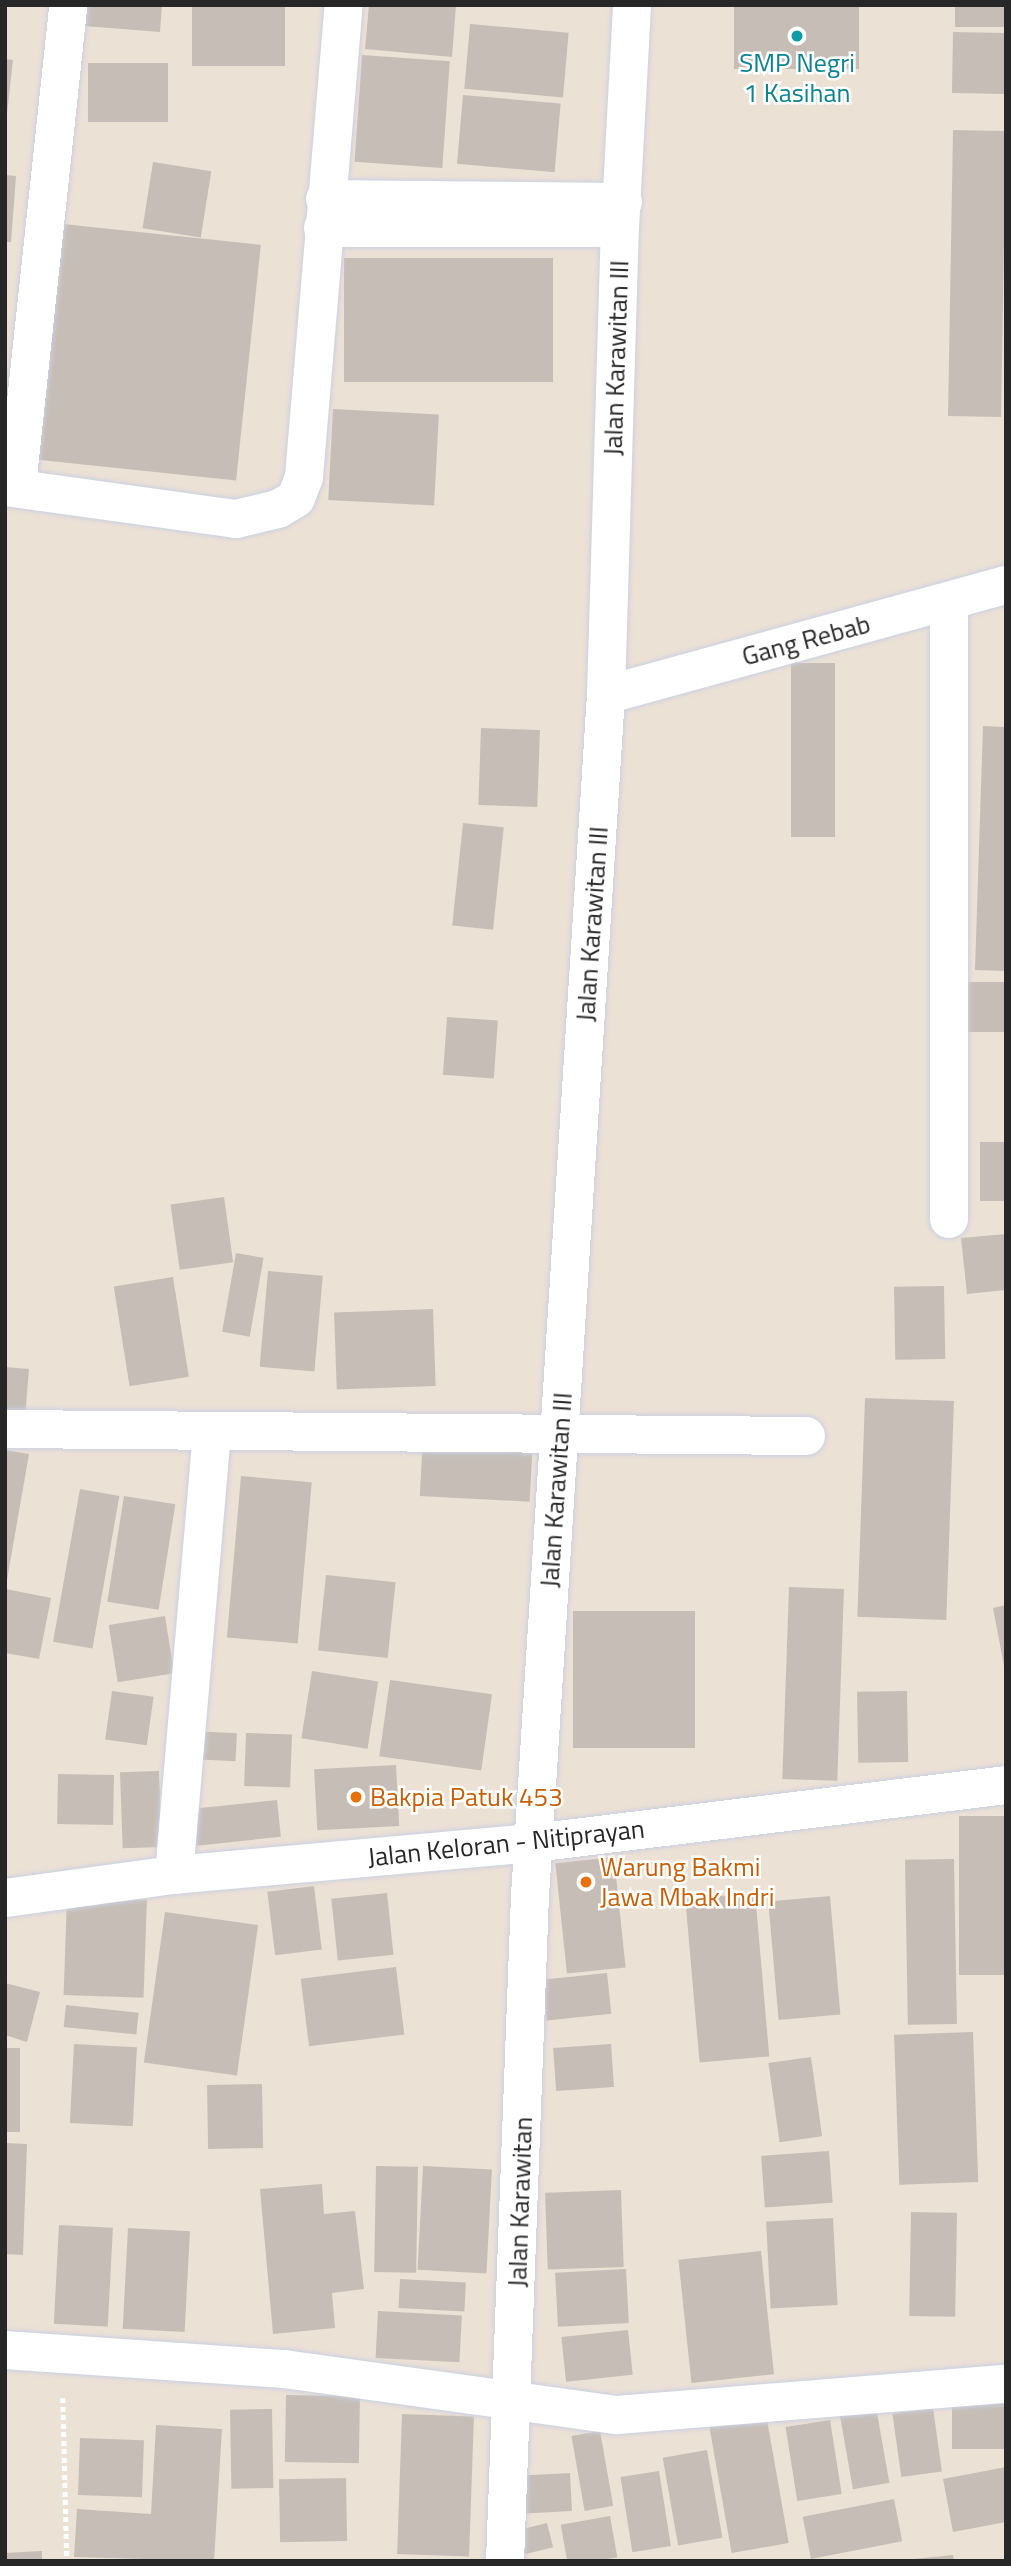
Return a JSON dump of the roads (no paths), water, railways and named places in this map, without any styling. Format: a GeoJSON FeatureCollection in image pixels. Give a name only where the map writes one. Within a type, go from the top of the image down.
{"type":"FeatureCollection","features":[{"type":"Feature","properties":{"kind":"street"},"geometry":{"type":"LineString","coordinates":[[68,5],[11,486],[236,519],[278,509],[296,498],[304,477],[324,214],[344,5]]}},
{"type":"Feature","properties":{"kind":"street","name":"Jalan Karawitan III"},"geometry":{"type":"LineString","coordinates":[[534,1843],[606,695],[632,5]]}},
{"type":"Feature","properties":{"kind":"street"},"geometry":{"type":"LineString","coordinates":[[324,214],[622,215]]}},
{"type":"Feature","properties":{"kind":"street","name":"Gang Rebab"},"geometry":{"type":"LineString","coordinates":[[606,695],[1006,585]]}},
{"type":"Feature","properties":{"kind":"street"},"geometry":{"type":"LineString","coordinates":[[949,601],[949,1219]]}},
{"type":"Feature","properties":{"kind":"street"},"geometry":{"type":"LineString","coordinates":[[5,1429],[212,1434],[559,1431],[806,1436]]}},
{"type":"Feature","properties":{"kind":"street"},"geometry":{"type":"LineString","coordinates":[[174,1875],[212,1434]]}},
{"type":"Feature","properties":{"kind":"street","name":"Jalan Keloran - Nitiprayan"},"geometry":{"type":"LineString","coordinates":[[5,1898],[174,1875],[534,1843],[1006,1785]]}},
{"type":"Feature","properties":{"kind":"street","name":"Jalan Karawitan"},"geometry":{"type":"LineString","coordinates":[[505,2561],[534,1843]]}},
{"type":"Feature","properties":{"kind":"street"},"geometry":{"type":"LineString","coordinates":[[5,2350],[284,2369],[513,2398],[617,2415],[1006,2384]]}},
{"type":"Feature","properties":{"kind":"place","name":"SMP Negri 1 Kasihan"},"geometry":{"type":"Point","coordinates":[797,36]}},
{"type":"Feature","properties":{"kind":"place","name":"Bakpia Patuk 453"},"geometry":{"type":"Point","coordinates":[356,1797]}},
{"type":"Feature","properties":{"kind":"place","name":"Warung Bakmi Jawa Mbak Indri"},"geometry":{"type":"Point","coordinates":[586,1882]}}]}
